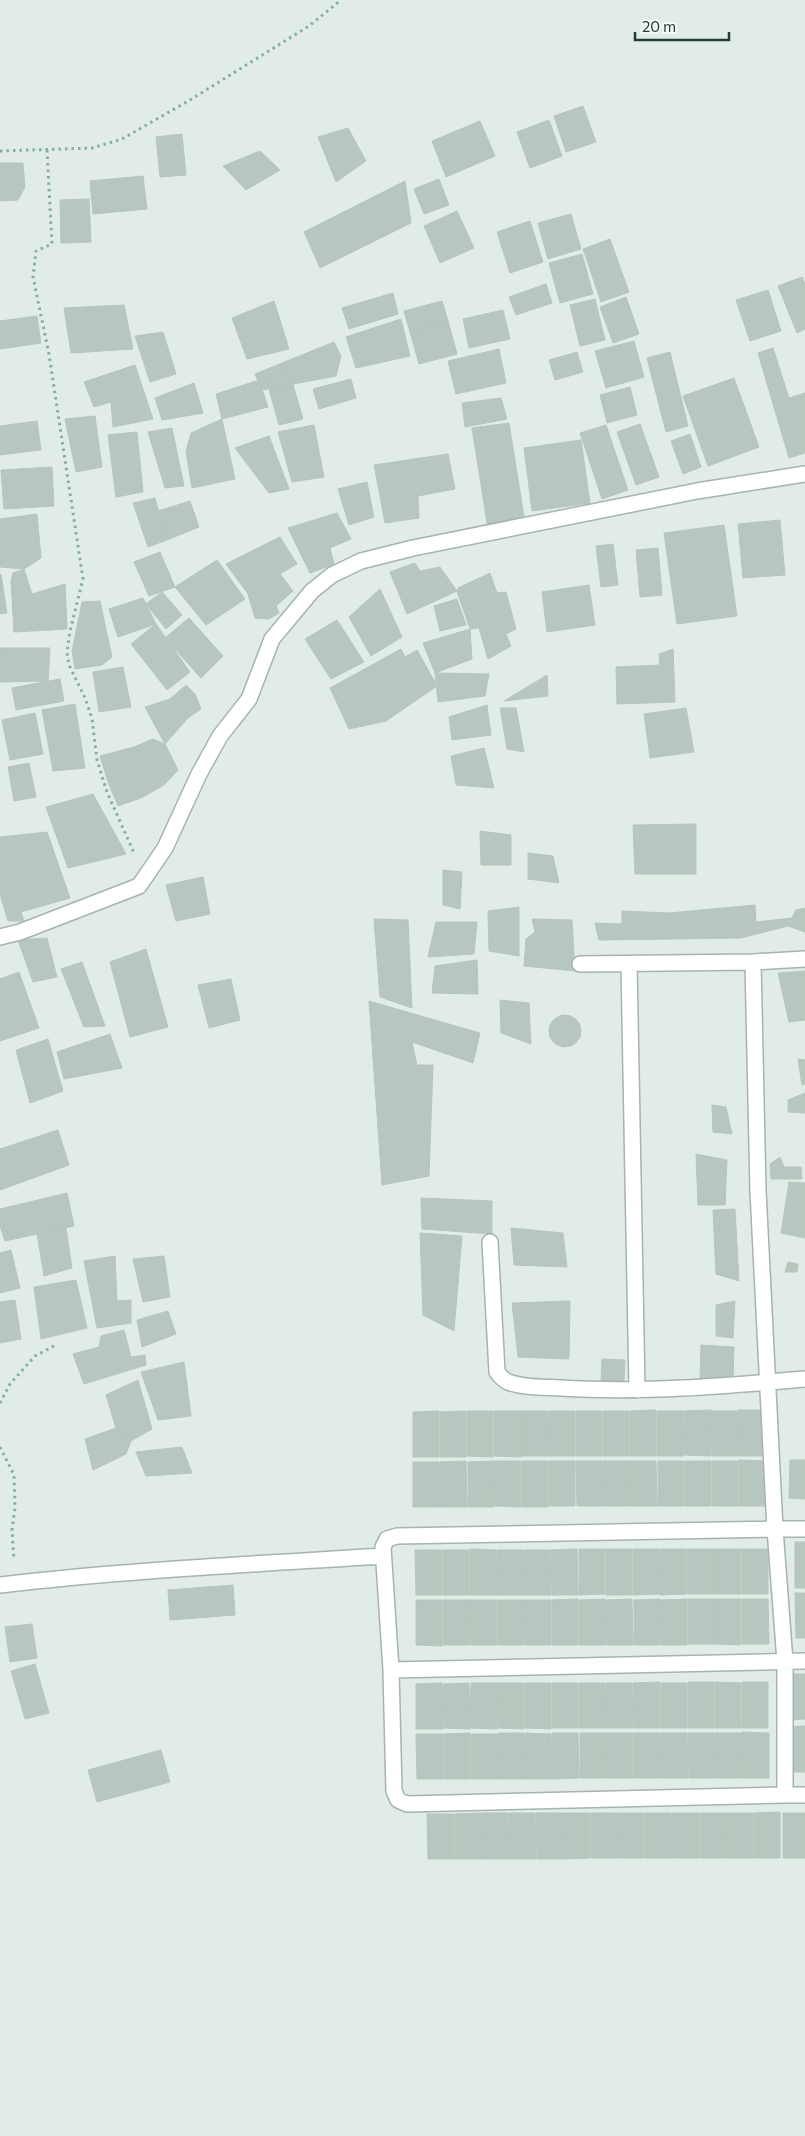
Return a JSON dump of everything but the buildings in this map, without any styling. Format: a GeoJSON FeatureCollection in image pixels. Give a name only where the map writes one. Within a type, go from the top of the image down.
{"type":"FeatureCollection","features":[{"type":"Feature","properties":{"kind":"street"},"geometry":{"type":"LineString","coordinates":[[0,937],[20,932],[138,886],[150,872],[165,848],[199,774],[220,736],[249,699],[272,640],[312,592],[332,576],[361,561],[413,548],[697,491],[805,474]]}},
{"type":"Feature","properties":{"kind":"street"},"geometry":{"type":"LineString","coordinates":[[580,964],[754,962],[805,959]]}},
{"type":"Feature","properties":{"kind":"street"},"geometry":{"type":"LineString","coordinates":[[754,962],[758,1191],[775,1529],[785,1662],[785,1795]]}},
{"type":"Feature","properties":{"kind":"street"},"geometry":{"type":"LineString","coordinates":[[629,964],[637,1390]]}},
{"type":"Feature","properties":{"kind":"street"},"geometry":{"type":"LineString","coordinates":[[490,1242],[497,1372],[501,1378],[511,1383],[527,1386],[586,1390],[637,1390],[805,1379]]}},
{"type":"Feature","properties":{"kind":"street"},"geometry":{"type":"LineString","coordinates":[[805,1529],[397,1536],[387,1539],[383,1547],[392,1670],[394,1792],[398,1800],[407,1804],[805,1795]]}},
{"type":"Feature","properties":{"kind":"street"},"geometry":{"type":"LineString","coordinates":[[0,1585],[172,1569],[384,1556]]}},
{"type":"Feature","properties":{"kind":"street"},"geometry":{"type":"LineString","coordinates":[[392,1670],[805,1661]]}},
{"type":"Feature","properties":{"kind":"path"},"geometry":{"type":"LineString","coordinates":[[0,151],[92,148],[122,139],[190,100],[309,26],[341,0]]}},
{"type":"Feature","properties":{"kind":"path"},"geometry":{"type":"LineString","coordinates":[[47,150],[52,244],[36,251],[33,278],[49,354],[55,404],[67,467],[83,579],[70,631],[67,653],[69,665],[86,700],[92,719],[97,760],[106,792],[140,865],[150,872]]}},
{"type":"Feature","properties":{"kind":"path"},"geometry":{"type":"LineString","coordinates":[[0,1403],[10,1384],[35,1356],[56,1345]]}},
{"type":"Feature","properties":{"kind":"path"},"geometry":{"type":"LineString","coordinates":[[0,1447],[14,1475],[15,1508],[12,1530],[16,1583]]}}]}
